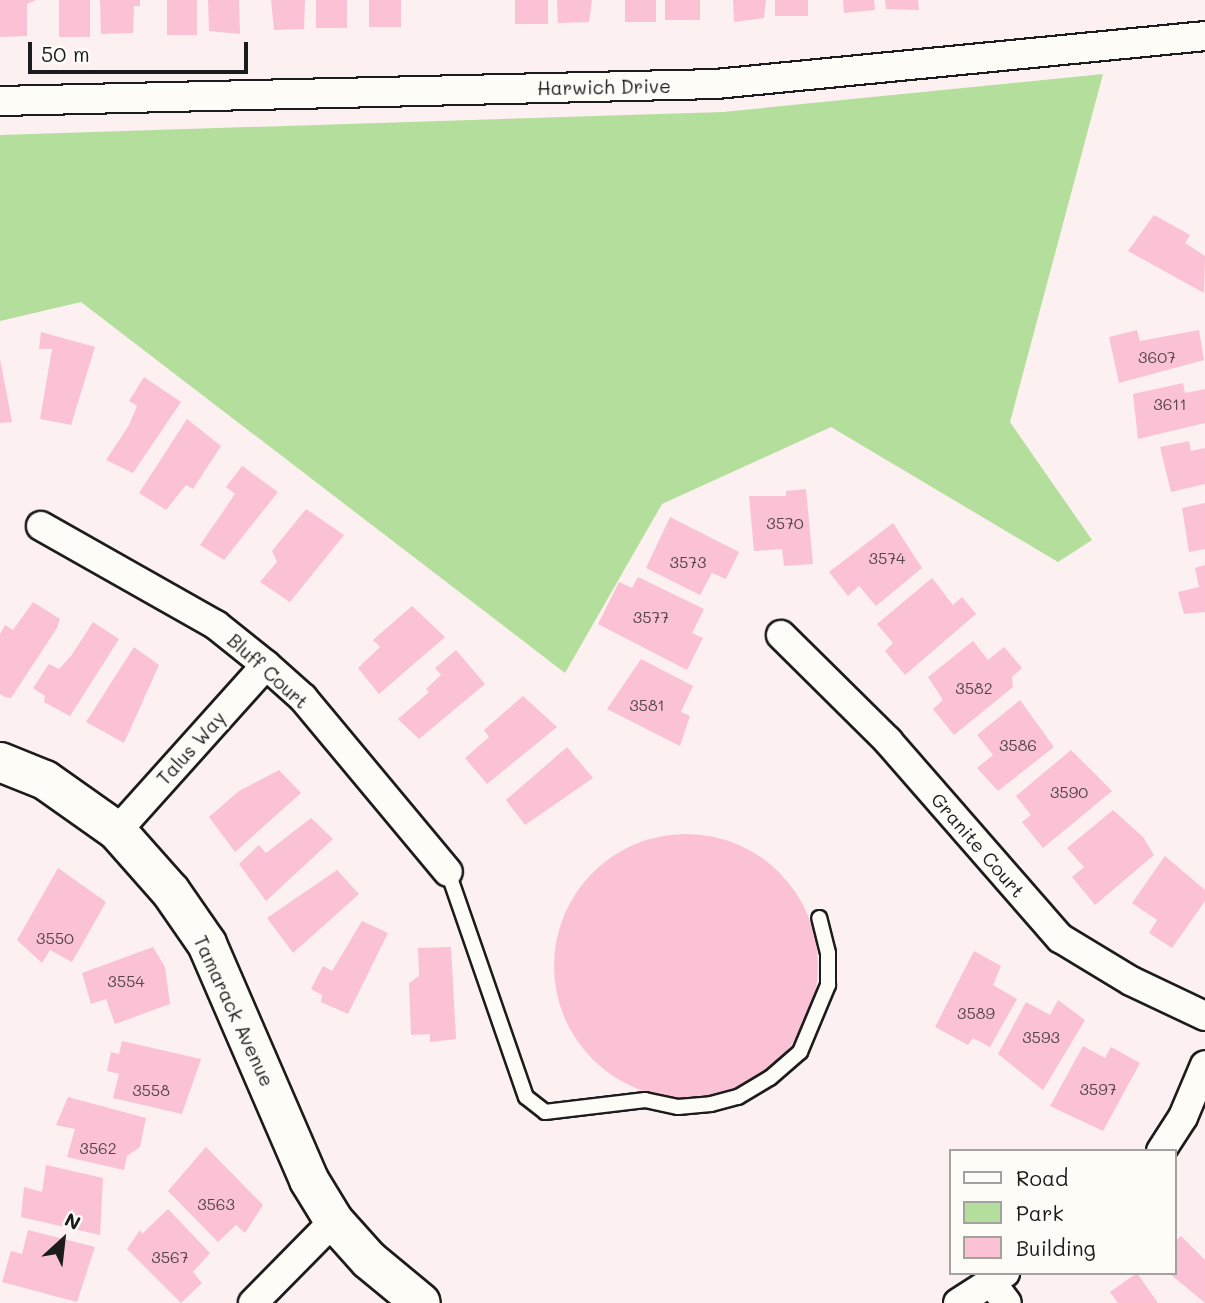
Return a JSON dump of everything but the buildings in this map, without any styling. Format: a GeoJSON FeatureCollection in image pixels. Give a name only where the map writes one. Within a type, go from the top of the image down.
{"type":"FeatureCollection","features":[{"type":"Feature","properties":{"kind":"main road","name":"Tamarack Avenue"},"geometry":{"type":"LineString","coordinates":[[0,762],[45,780],[117,831],[207,944],[309,1180],[334,1221],[369,1260],[421,1303]]}},
{"type":"Feature","properties":{"kind":"street","name":"Harwich Drive"},"geometry":{"type":"LineString","coordinates":[[0,101],[716,85],[1205,36]]}},
{"type":"Feature","properties":{"kind":"street","name":"Bluff Court"},"geometry":{"type":"LineString","coordinates":[[41,526],[216,625],[266,665],[303,698],[447,872]]}},
{"type":"Feature","properties":{"kind":"street","name":"Granite Court"},"geometry":{"type":"LineString","coordinates":[[781,635],[888,741],[1060,938],[1131,981],[1205,1016]]}},
{"type":"Feature","properties":{"kind":"street","name":"Talus Way"},"geometry":{"type":"LineString","coordinates":[[117,831],[266,665]]}},
{"type":"Feature","properties":{"kind":"street"},"geometry":{"type":"LineString","coordinates":[[1162,1149],[1183,1118],[1205,1065]]}},
{"type":"Feature","properties":{"kind":"street"},"geometry":{"type":"LineString","coordinates":[[254,1303],[334,1221]]}},
{"type":"Feature","properties":{"kind":"street"},"geometry":{"type":"LineString","coordinates":[[958,1303],[1001,1286]]}},
{"type":"Feature","properties":{"kind":"lane"},"geometry":{"type":"LineString","coordinates":[[447,872],[526,1097],[545,1112],[645,1101],[678,1107],[711,1104],[738,1097],[770,1079],[800,1052],[828,985],[828,953],[819,918]]}},
{"type":"Feature","properties":{"kind":"green space"},"geometry":{"type":"Polygon","coordinates":[[[1103,74],[1010,422],[1092,540],[1058,562],[831,427],[662,504],[565,673],[81,302],[0,321],[0,135],[723,112],[1103,74]]]}}]}
